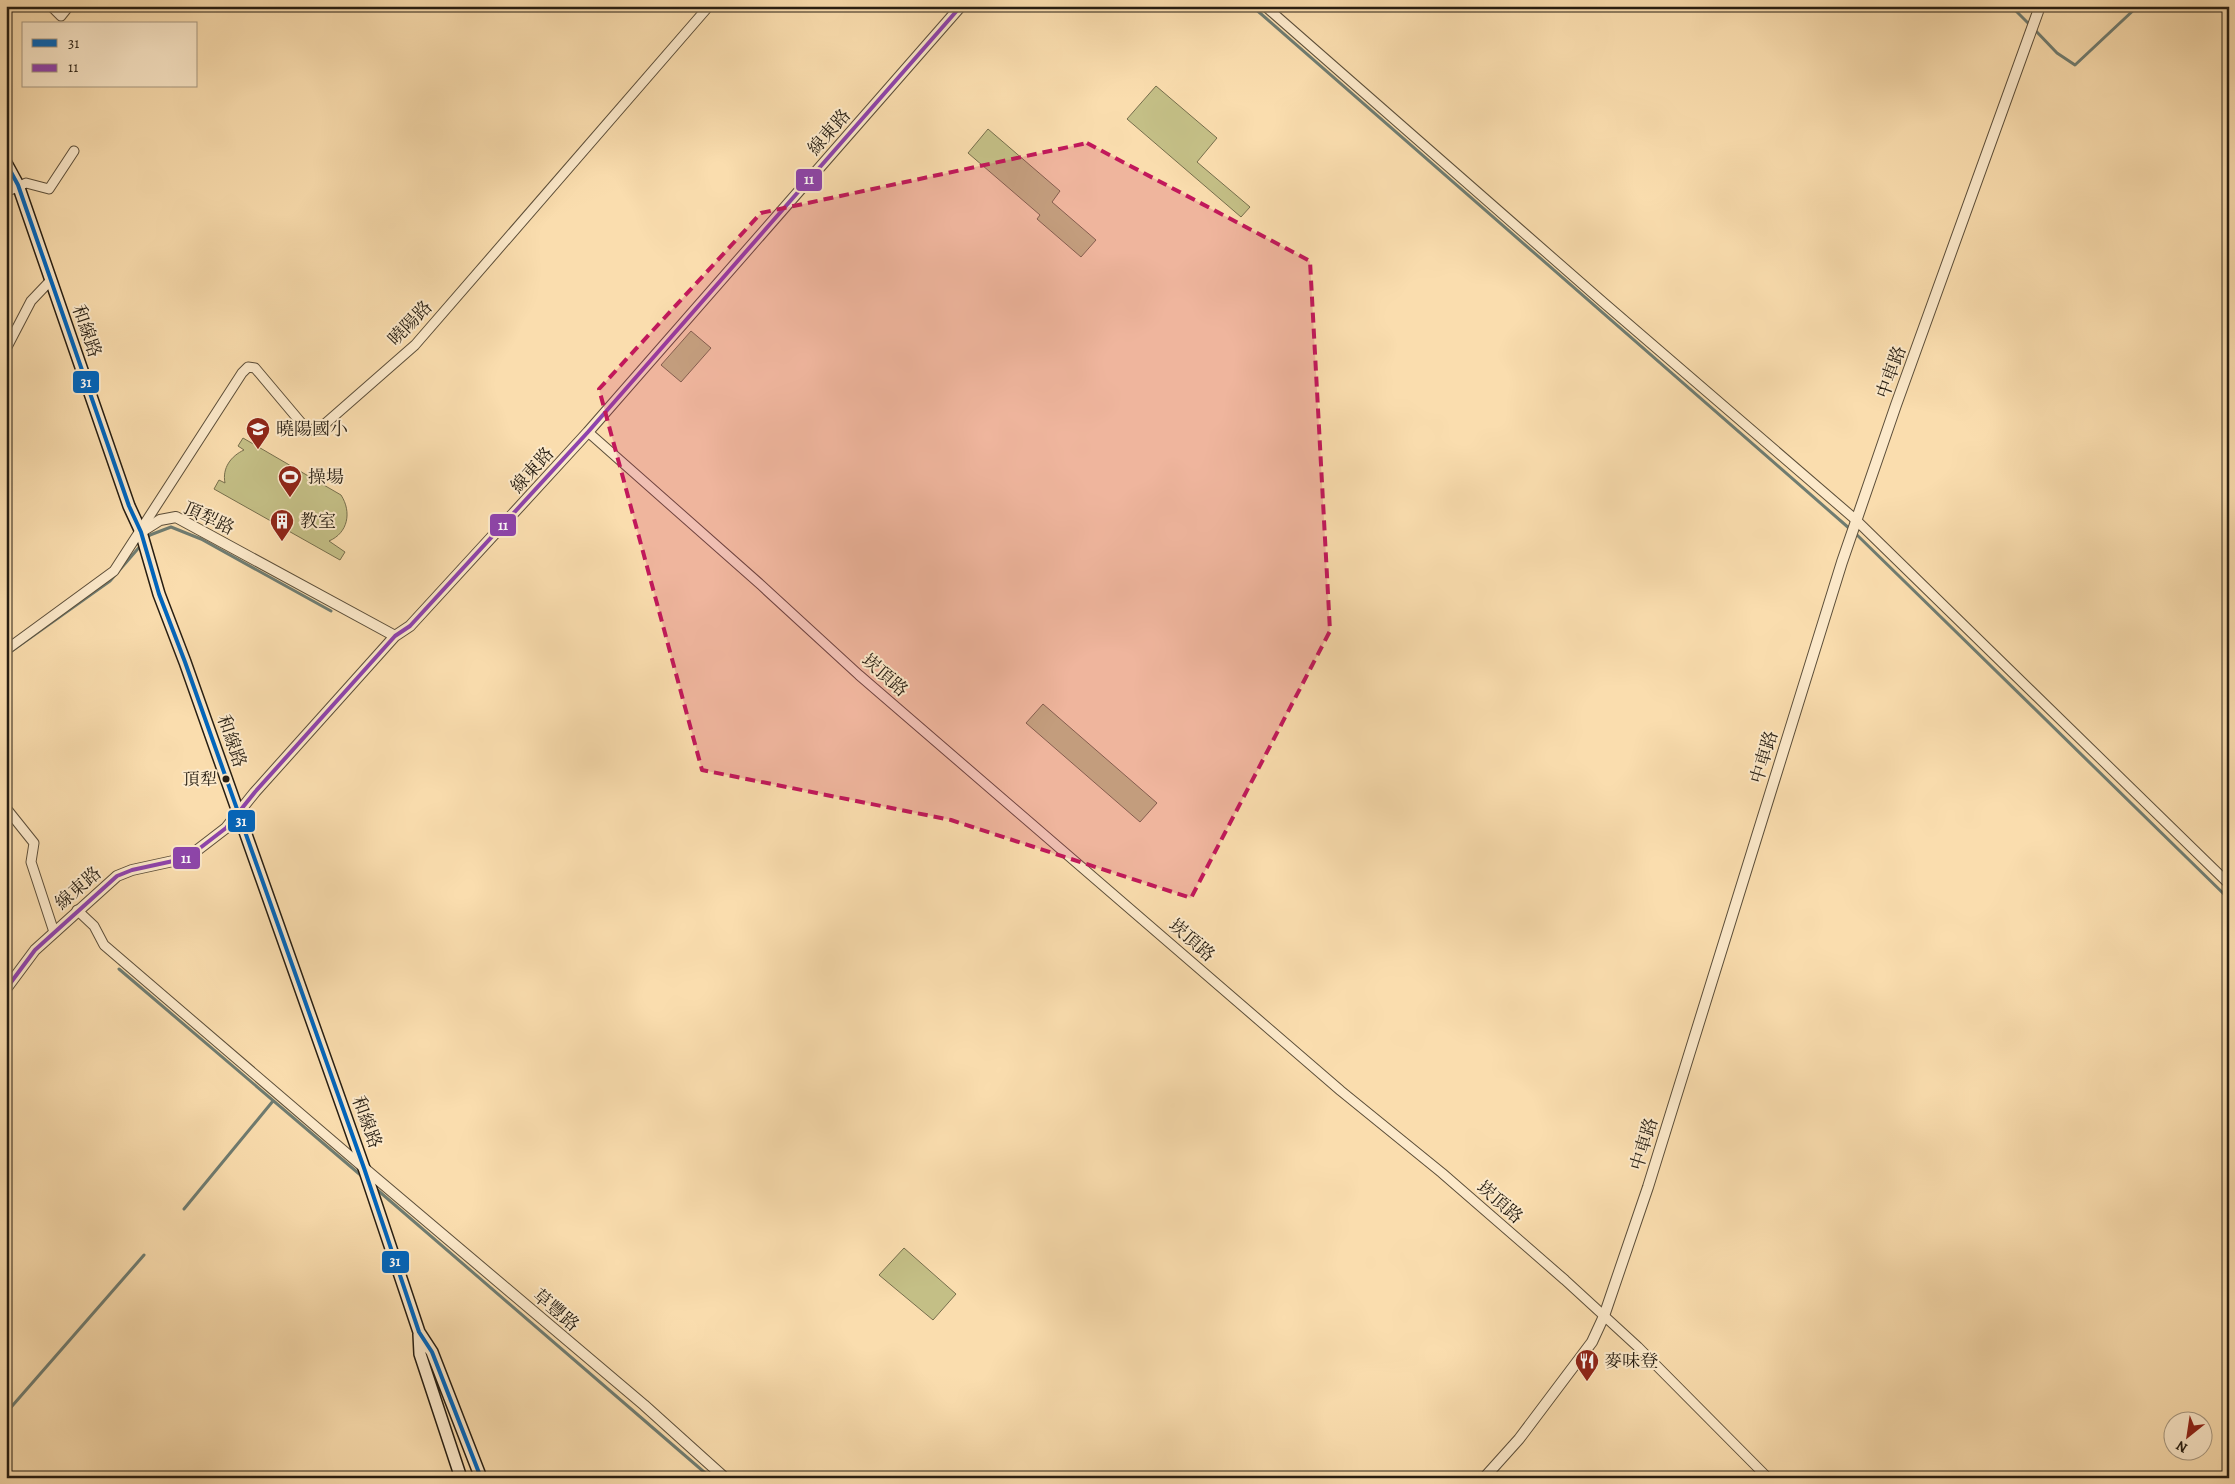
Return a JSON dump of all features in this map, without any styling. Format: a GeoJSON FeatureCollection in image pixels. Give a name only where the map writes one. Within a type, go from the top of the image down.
{"type":"FeatureCollection","features":[{"type":"Feature","properties":{"kind":"main road","name":"和線路"},"geometry":{"type":"LineString","coordinates":[[6,163],[18,185],[129,506],[141,532],[159,594],[185,662],[364,1168],[419,1332],[432,1352],[480,1478]]}},
{"type":"Feature","properties":{"kind":"main road","name":"和線路"},"geometry":{"type":"LineString","coordinates":[[419,1332],[420,1354],[461,1478]]}},
{"type":"Feature","properties":{"kind":"street"},"geometry":{"type":"LineString","coordinates":[[51,6],[61,16],[69,6]]}},
{"type":"Feature","properties":{"kind":"street","name":"曉陽路"},"geometry":{"type":"LineString","coordinates":[[141,532],[242,373],[248,367],[255,368],[303,425],[311,430],[318,430],[415,345],[708,6]]}},
{"type":"Feature","properties":{"kind":"street","name":"線東路"},"geometry":{"type":"LineString","coordinates":[[6,989],[35,950],[117,876],[132,870],[187,858],[226,828],[268,777],[395,636],[410,626],[588,432],[961,6]]}},
{"type":"Feature","properties":{"kind":"street"},"geometry":{"type":"LineString","coordinates":[[1265,6],[1604,304],[1856,520],[2229,884]]}},
{"type":"Feature","properties":{"kind":"street","name":"中車路"},"geometry":{"type":"LineString","coordinates":[[1484,1478],[1519,1439],[1586,1350],[1604,1316],[1651,1177],[1856,520],[2040,6]]}},
{"type":"Feature","properties":{"kind":"street"},"geometry":{"type":"LineString","coordinates":[[6,192],[18,185],[34,183],[49,189],[74,151]]}},
{"type":"Feature","properties":{"kind":"street"},"geometry":{"type":"LineString","coordinates":[[6,349],[30,301],[51,280]]}},
{"type":"Feature","properties":{"kind":"street","name":"崁頂路"},"geometry":{"type":"LineString","coordinates":[[588,432],[874,688],[1341,1091],[1442,1173],[1638,1346],[1768,1478]]}},
{"type":"Feature","properties":{"kind":"street","name":"頂犁路"},"geometry":{"type":"LineString","coordinates":[[6,650],[114,571],[141,532],[160,520],[176,517],[395,636]]}},
{"type":"Feature","properties":{"kind":"street"},"geometry":{"type":"LineString","coordinates":[[6,808],[34,843],[31,862],[54,932]]}},
{"type":"Feature","properties":{"kind":"street"},"geometry":{"type":"LineString","coordinates":[[78,910],[94,926],[104,945],[364,1168]]}},
{"type":"Feature","properties":{"kind":"street","name":"草豐路"},"geometry":{"type":"LineString","coordinates":[[364,1168],[644,1405],[725,1478]]}},
{"type":"Feature","properties":{"kind":"highlighted area"},"geometry":{"type":"Polygon","coordinates":[[[1087,143],[1310,261],[1330,631],[1191,898],[951,820],[702,770],[599,389],[761,213],[1087,143]]]}},
{"type":"Feature","properties":{"kind":"shaded area"},"geometry":{"type":"Polygon","coordinates":[[[1156,86],[1217,138],[1197,162],[1250,207],[1241,217],[1127,119],[1156,86]]]}},
{"type":"Feature","properties":{"kind":"shaded area"},"geometry":{"type":"Polygon","coordinates":[[[988,129],[1060,191],[1052,202],[1096,240],[1081,257],[1037,219],[1040,215],[968,153],[988,129]]]}},
{"type":"Feature","properties":{"kind":"shaded area"},"geometry":{"type":"Polygon","coordinates":[[[691,331],[711,348],[681,382],[661,365],[691,331]]]}},
{"type":"Feature","properties":{"kind":"shaded area"},"geometry":{"type":"Polygon","coordinates":[[[243,438],[341,495],[346,508],[346,521],[340,533],[329,541],[345,552],[340,560],[214,489],[219,480],[225,483],[224,478],[228,463],[244,450],[238,446],[243,438]]]}},
{"type":"Feature","properties":{"kind":"shaded area"},"geometry":{"type":"Polygon","coordinates":[[[1043,704],[1157,803],[1140,822],[1026,723],[1043,704]]]}},
{"type":"Feature","properties":{"kind":"shaded area"},"geometry":{"type":"Polygon","coordinates":[[[904,1248],[956,1294],[933,1320],[879,1275],[904,1248]]]}},
{"type":"Feature","properties":{"kind":"waterway"},"geometry":{"type":"LineString","coordinates":[[1252,6],[1850,529]]}},
{"type":"Feature","properties":{"kind":"waterway"},"geometry":{"type":"LineString","coordinates":[[2011,6],[2030,25]]}},
{"type":"Feature","properties":{"kind":"waterway"},"geometry":{"type":"LineString","coordinates":[[2035,30],[2057,53],[2075,65],[2138,6]]}},
{"type":"Feature","properties":{"kind":"waterway"},"geometry":{"type":"LineString","coordinates":[[2224,6],[2229,13]]}},
{"type":"Feature","properties":{"kind":"waterway"},"geometry":{"type":"LineString","coordinates":[[146,539],[150,535],[171,527],[201,539],[331,611]]}},
{"type":"Feature","properties":{"kind":"waterway"},"geometry":{"type":"LineString","coordinates":[[1855,533],[2229,899]]}},
{"type":"Feature","properties":{"kind":"waterway"},"geometry":{"type":"LineString","coordinates":[[6,655],[110,581],[142,544]]}},
{"type":"Feature","properties":{"kind":"waterway"},"geometry":{"type":"LineString","coordinates":[[119,969],[364,1178]]}},
{"type":"Feature","properties":{"kind":"waterway"},"geometry":{"type":"LineString","coordinates":[[184,1209],[273,1101]]}},
{"type":"Feature","properties":{"kind":"waterway"},"geometry":{"type":"LineString","coordinates":[[374,1187],[711,1478]]}},
{"type":"Feature","properties":{"kind":"waterway"},"geometry":{"type":"LineString","coordinates":[[6,1413],[144,1255]]}},
{"type":"Feature","properties":{"kind":"transit line","name":"11"},"geometry":{"type":"LineString","coordinates":[[6,989],[35,950],[117,876],[132,870],[187,858],[226,828],[255,792],[395,636],[410,626],[588,432],[961,6]]}},
{"type":"Feature","properties":{"kind":"transit line","name":"31"},"geometry":{"type":"LineString","coordinates":[[6,163],[18,185],[129,506],[141,532],[159,594],[185,662],[364,1168],[419,1332],[432,1352],[481,1478]]}},
{"type":"Feature","properties":{"kind":"place","name":"曉陽國小"},"geometry":{"type":"Point","coordinates":[258,450]}},
{"type":"Feature","properties":{"kind":"place","name":"操場"},"geometry":{"type":"Point","coordinates":[290,498]}},
{"type":"Feature","properties":{"kind":"place","name":"教室"},"geometry":{"type":"Point","coordinates":[282,542]}},
{"type":"Feature","properties":{"kind":"place","name":"頂犁"},"geometry":{"type":"Point","coordinates":[226,779]}},
{"type":"Feature","properties":{"kind":"place","name":"麥味登"},"geometry":{"type":"Point","coordinates":[1587,1382]}}]}
